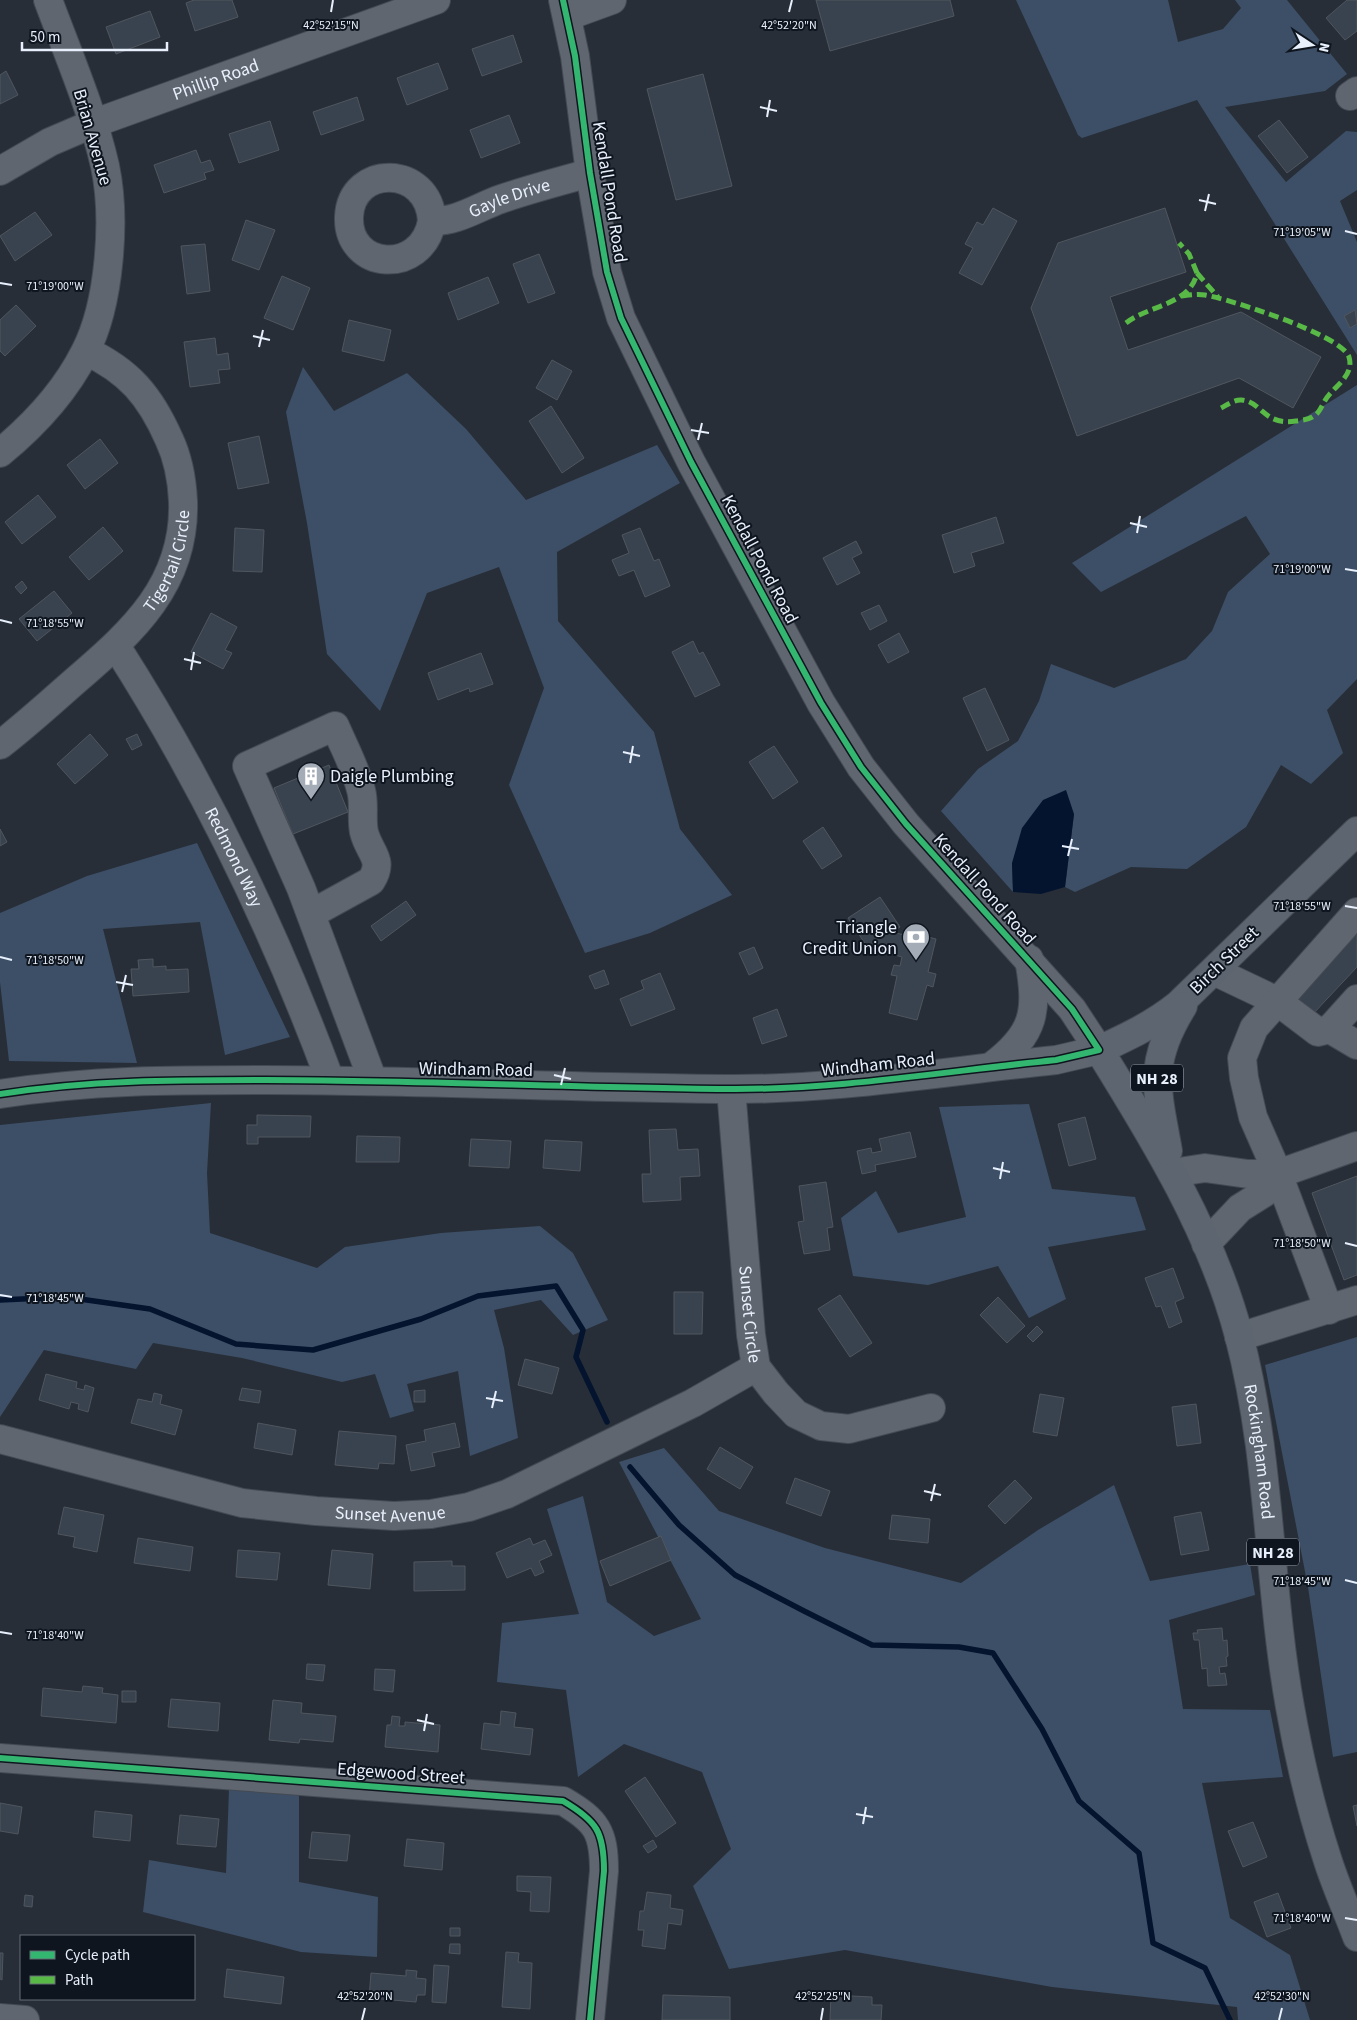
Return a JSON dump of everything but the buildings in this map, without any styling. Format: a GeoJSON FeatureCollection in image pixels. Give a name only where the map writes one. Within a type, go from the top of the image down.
{"type":"FeatureCollection","features":[{"type":"Feature","properties":{"kind":"main road","name":"Birch Street"},"geometry":{"type":"LineString","coordinates":[[1099,1050],[1160,1019],[1354,840]]}},
{"type":"Feature","properties":{"kind":"main road","name":"NH 28"},"geometry":{"type":"LineString","coordinates":[[1172,1173],[1160,1104],[1158,1065],[1169,1029],[1192,991]]}},
{"type":"Feature","properties":{"kind":"main road","name":"Rockingham Road"},"geometry":{"type":"LineString","coordinates":[[1099,1050],[1172,1173],[1222,1281],[1239,1337],[1267,1492],[1282,1648],[1290,1708],[1324,1850],[1351,1903],[1357,1937]]}},
{"type":"Feature","properties":{"kind":"street","name":"Brian Avenue"},"geometry":{"type":"LineString","coordinates":[[0,453],[52,402],[86,350],[101,302],[107,268],[111,226],[108,181],[92,124],[48,0]]}},
{"type":"Feature","properties":{"kind":"street","name":"Phillip Road"},"geometry":{"type":"LineString","coordinates":[[0,171],[50,142],[92,124],[436,0]]}},
{"type":"Feature","properties":{"kind":"street"},"geometry":{"type":"LineString","coordinates":[[566,8],[612,0]]}},
{"type":"Feature","properties":{"kind":"street","name":"Kendall Pond Road"},"geometry":{"type":"LineString","coordinates":[[566,8],[576,56],[590,173],[607,272],[621,318],[691,462],[821,704],[861,767],[884,797],[1072,1009],[1099,1050]]}},
{"type":"Feature","properties":{"kind":"street","name":"Gayle Drive"},"geometry":{"type":"LineString","coordinates":[[432,221],[442,221],[460,216],[500,199],[590,173]]}},
{"type":"Feature","properties":{"kind":"street","name":"Tigertail Circle"},"geometry":{"type":"LineString","coordinates":[[0,745],[116,646],[153,604],[175,564],[184,518],[180,468],[173,446],[144,393],[122,371],[108,361],[86,350]]}},
{"type":"Feature","properties":{"kind":"street","name":"Redmond Way"},"geometry":{"type":"LineString","coordinates":[[116,646],[172,738],[256,902],[298,995],[330,1080]]}},
{"type":"Feature","properties":{"kind":"street"},"geometry":{"type":"LineString","coordinates":[[311,914],[370,881],[376,872],[378,862],[365,834],[362,822],[362,791],[335,726],[247,766],[311,914],[373,1081]]}},
{"type":"Feature","properties":{"kind":"street"},"geometry":{"type":"LineString","coordinates":[[1329,1310],[1278,1174],[1253,1117],[1244,1078],[1242,1058],[1254,1028],[1357,912]]}},
{"type":"Feature","properties":{"kind":"street"},"geometry":{"type":"LineString","coordinates":[[992,1066],[1010,1053],[1022,1040],[1028,1027],[1033,1000],[1028,959]]}},
{"type":"Feature","properties":{"kind":"street"},"geometry":{"type":"LineString","coordinates":[[1214,970],[1277,1001],[1318,1032],[1330,1029],[1357,999]]}},
{"type":"Feature","properties":{"kind":"street"},"geometry":{"type":"LineString","coordinates":[[1330,1029],[1357,1046]]}},
{"type":"Feature","properties":{"kind":"street","name":"Windham Road"},"geometry":{"type":"LineString","coordinates":[[0,1094],[48,1086],[126,1080],[330,1080],[731,1089],[786,1088],[1056,1060],[1099,1050]]}},
{"type":"Feature","properties":{"kind":"street","name":"Sunset Circle"},"geometry":{"type":"LineString","coordinates":[[731,1089],[751,1335],[756,1367],[776,1393],[796,1414],[821,1426],[849,1429],[931,1408]]}},
{"type":"Feature","properties":{"kind":"street"},"geometry":{"type":"LineString","coordinates":[[1172,1173],[1205,1168],[1248,1174],[1278,1174],[1357,1146]]}},
{"type":"Feature","properties":{"kind":"street"},"geometry":{"type":"LineString","coordinates":[[1206,1244],[1240,1208],[1264,1193],[1278,1174]]}},
{"type":"Feature","properties":{"kind":"street"},"geometry":{"type":"LineString","coordinates":[[1239,1337],[1357,1300]]}},
{"type":"Feature","properties":{"kind":"street","name":"Sunset Avenue"},"geometry":{"type":"LineString","coordinates":[[0,1439],[242,1503],[326,1512],[394,1516],[431,1514],[469,1507],[507,1494],[692,1403],[756,1367]]}},
{"type":"Feature","properties":{"kind":"street","name":"Edgewood Street"},"geometry":{"type":"LineString","coordinates":[[0,1758],[563,1801],[583,1813],[596,1827],[604,1848],[604,1872],[590,2020]]}},
{"type":"Feature","properties":{"kind":"street"},"geometry":{"type":"LineString","coordinates":[[0,2018],[24,2020]]}},
{"type":"Feature","properties":{"kind":"shaded area"},"geometry":{"type":"Polygon","coordinates":[[[1016,0],[1168,0],[1178,42],[1223,29],[1241,8],[1235,0],[1287,0],[1347,74],[1325,91],[1225,107],[1286,182],[1346,131],[1357,132],[1357,190],[1340,201],[1357,242],[1357,355],[1197,100],[1082,138],[1078,135],[1016,0]]]}},
{"type":"Feature","properties":{"kind":"shaded area"},"geometry":{"type":"Polygon","coordinates":[[[303,367],[334,411],[407,373],[466,429],[526,500],[657,445],[680,483],[557,552],[558,621],[654,732],[680,829],[732,895],[650,933],[585,953],[509,785],[544,688],[499,567],[427,593],[380,711],[327,654],[307,523],[286,412],[303,367]]]}},
{"type":"Feature","properties":{"kind":"shaded area"},"geometry":{"type":"Polygon","coordinates":[[[1357,385],[1357,679],[1327,710],[1343,753],[1311,784],[1281,765],[1246,827],[1187,869],[1131,867],[1075,892],[1065,887],[1074,814],[1012,863],[1013,892],[941,811],[978,769],[1018,741],[1039,701],[1051,664],[1114,688],[1186,659],[1212,631],[1228,592],[1270,554],[1246,516],[1101,592],[1072,563],[1357,385]]]}},
{"type":"Feature","properties":{"kind":"shaded area"},"geometry":{"type":"Polygon","coordinates":[[[1066,790],[1074,814],[1065,887],[1041,894],[1013,892],[1012,863],[1022,828],[1043,800],[1066,790]]]}},
{"type":"Feature","properties":{"kind":"shaded area"},"geometry":{"type":"Polygon","coordinates":[[[197,843],[290,1037],[225,1055],[200,922],[103,929],[137,1063],[9,1061],[0,982],[0,913],[87,876],[197,843]]]}},
{"type":"Feature","properties":{"kind":"shaded area"},"geometry":{"type":"Polygon","coordinates":[[[211,1103],[207,1173],[210,1233],[317,1268],[345,1247],[441,1233],[540,1226],[573,1253],[608,1320],[573,1335],[541,1300],[494,1310],[504,1348],[518,1438],[470,1456],[458,1371],[407,1384],[414,1411],[390,1418],[375,1374],[342,1382],[242,1358],[153,1343],[136,1369],[44,1350],[0,1417],[0,1125],[211,1103]]]}},
{"type":"Feature","properties":{"kind":"shaded area"},"geometry":{"type":"Polygon","coordinates":[[[1029,1104],[1052,1189],[1135,1197],[1146,1230],[1048,1247],[1066,1299],[1029,1318],[998,1266],[928,1285],[853,1276],[841,1218],[876,1191],[898,1233],[966,1217],[939,1107],[1029,1104]]]}},
{"type":"Feature","properties":{"kind":"shaded area"},"geometry":{"type":"Polygon","coordinates":[[[1357,1337],[1357,1752],[1333,1757],[1308,1587],[1265,1365],[1357,1337]]]}},
{"type":"Feature","properties":{"kind":"shaded area"},"geometry":{"type":"Polygon","coordinates":[[[664,1448],[719,1511],[825,1548],[961,1583],[1038,1530],[1114,1485],[1150,1581],[1250,1564],[1255,1595],[1169,1620],[1183,1709],[1270,1710],[1283,1777],[1202,1783],[1230,1918],[1290,1955],[1310,2020],[1238,2020],[1237,2007],[1052,1987],[845,1950],[729,1969],[693,1886],[731,1849],[702,1772],[624,1744],[578,1777],[566,1690],[497,1682],[502,1623],[579,1614],[547,1509],[583,1496],[607,1602],[654,1636],[701,1619],[619,1462],[664,1448]]]}},
{"type":"Feature","properties":{"kind":"shaded area"},"geometry":{"type":"Polygon","coordinates":[[[229,1789],[299,1794],[299,1882],[378,1897],[377,1957],[301,1952],[143,1912],[149,1860],[226,1873],[229,1789]]]}},
{"type":"Feature","properties":{"kind":"waterway"},"geometry":{"type":"LineString","coordinates":[[0,1300],[66,1297],[150,1309],[236,1344],[313,1350],[421,1319],[478,1296],[556,1286],[583,1330],[576,1357],[607,1422]]}},
{"type":"Feature","properties":{"kind":"waterway"},"geometry":{"type":"LineString","coordinates":[[630,1467],[679,1525],[735,1575],[804,1611],[872,1645],[959,1647],[993,1653],[1042,1729],[1079,1801],[1139,1853],[1153,1943],[1205,1968],[1230,2020]]}},
{"type":"Feature","properties":{"kind":"marked path"},"geometry":{"type":"LineString","coordinates":[[1126,323],[1135,317],[1178,298],[1193,284],[1197,273],[1189,254],[1179,243]]}},
{"type":"Feature","properties":{"kind":"marked path"},"geometry":{"type":"LineString","coordinates":[[1197,273],[1218,297]]}},
{"type":"Feature","properties":{"kind":"marked path"},"geometry":{"type":"LineString","coordinates":[[1182,296],[1202,295],[1218,298],[1283,319],[1327,339],[1342,348],[1349,357],[1349,369],[1341,383],[1327,397],[1318,412],[1305,420],[1285,422],[1277,420],[1249,402],[1242,400],[1234,401],[1221,408]]}},
{"type":"Feature","properties":{"kind":"cycle path"},"geometry":{"type":"LineString","coordinates":[[0,1094],[100,1083],[198,1080],[323,1080],[669,1088],[768,1088],[892,1079],[1056,1060],[1099,1050],[1072,1009],[906,824],[861,767],[821,703],[691,462],[621,318],[607,272],[590,173],[575,56],[563,0]]}},
{"type":"Feature","properties":{"kind":"cycle path"},"geometry":{"type":"LineString","coordinates":[[0,1758],[563,1801],[575,1808],[591,1822],[600,1837],[604,1858],[590,2020]]}},
{"type":"Feature","properties":{"kind":"place","name":"Daigle Plumbing"},"geometry":{"type":"Point","coordinates":[311,800]}},
{"type":"Feature","properties":{"kind":"place","name":"Triangle Credit Union"},"geometry":{"type":"Point","coordinates":[916,961]}}]}
